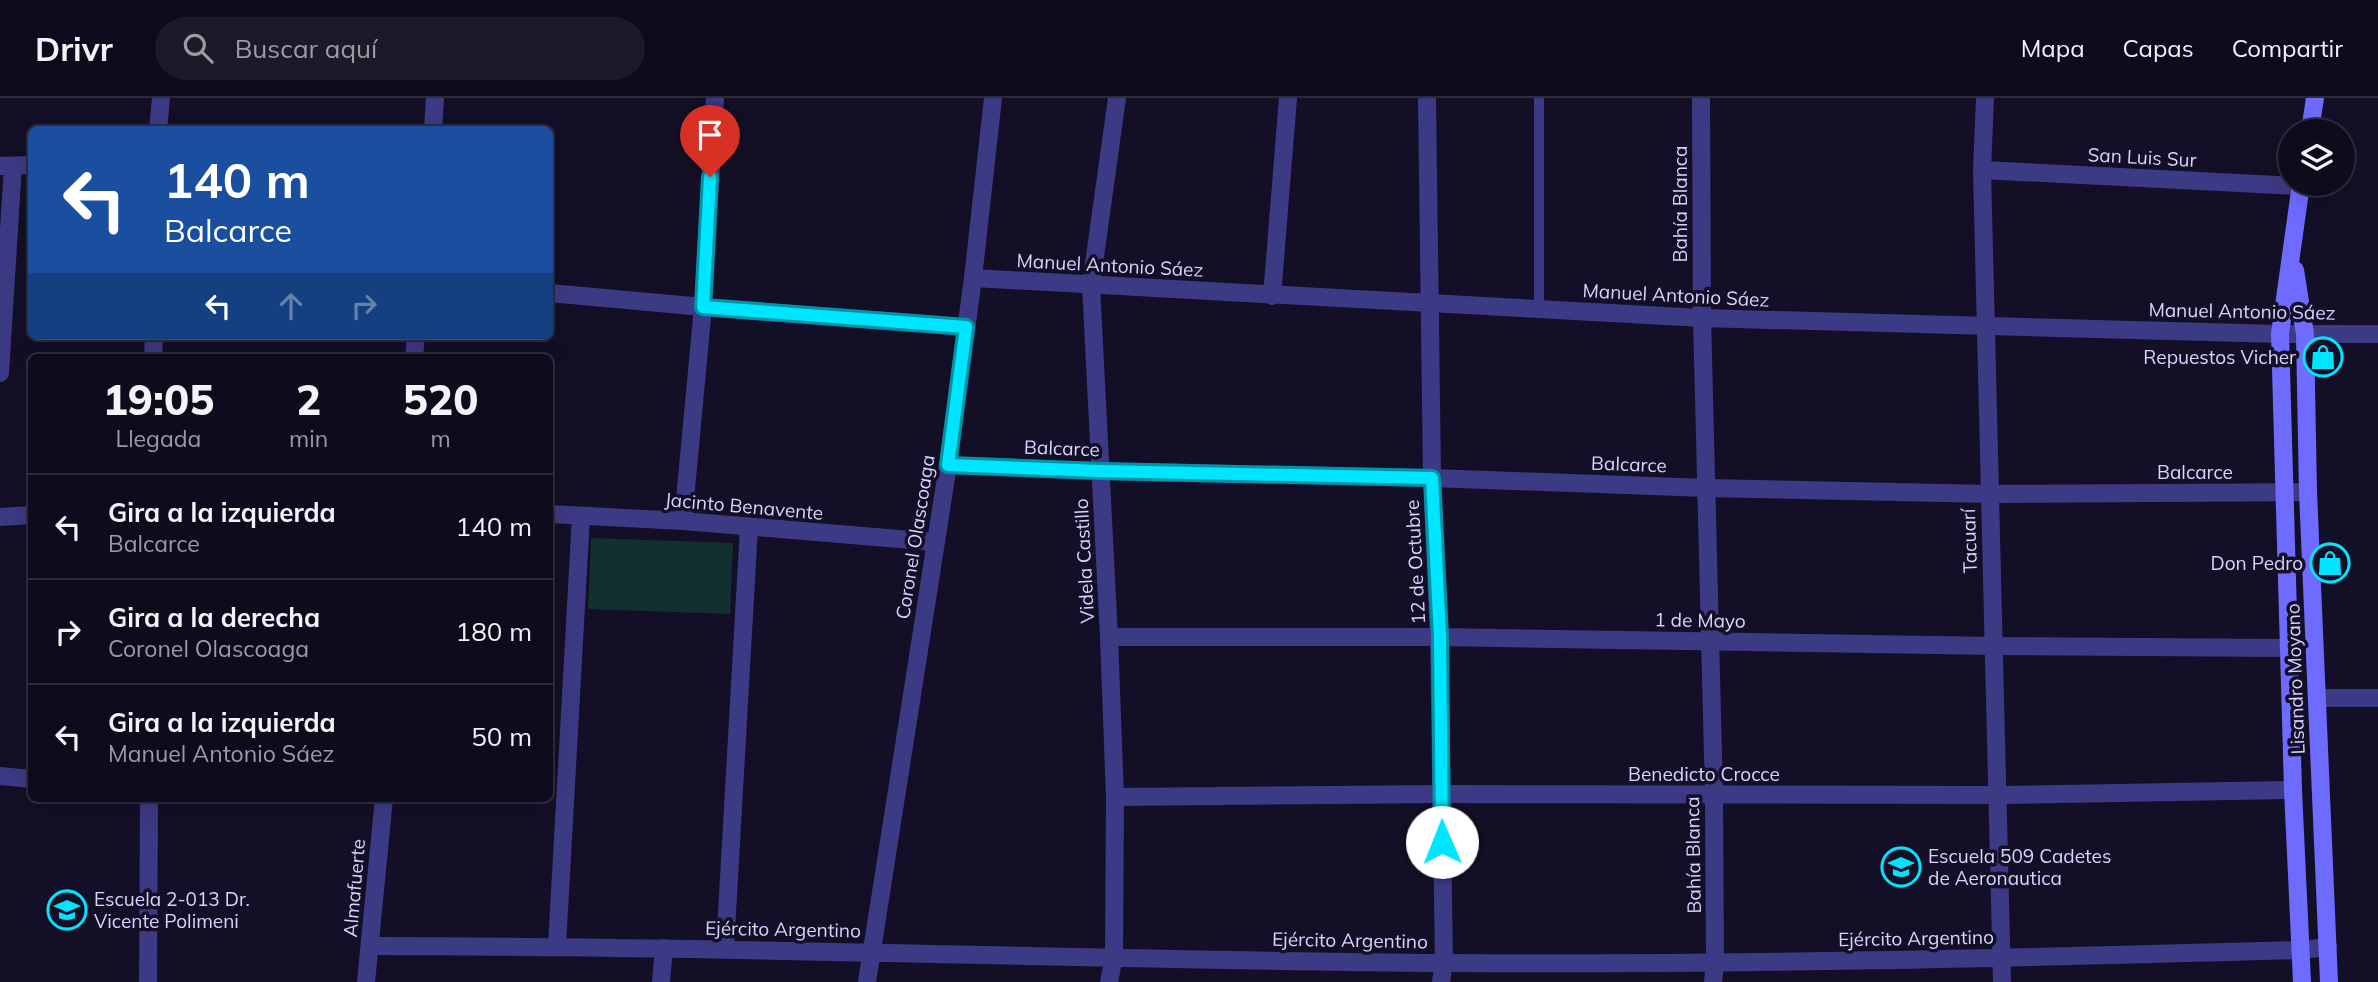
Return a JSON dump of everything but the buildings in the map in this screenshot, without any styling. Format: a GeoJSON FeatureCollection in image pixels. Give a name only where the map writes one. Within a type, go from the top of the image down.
{"type":"FeatureCollection","features":[{"type":"Feature","properties":{"kind":"main road"},"geometry":{"type":"LineString","coordinates":[[2312,119],[2315,98]]}},
{"type":"Feature","properties":{"kind":"main road","name":"Lisandro Moyano"},"geometry":{"type":"LineString","coordinates":[[2299,196],[2280,334],[2293,790],[2302,982]]}},
{"type":"Feature","properties":{"kind":"main road","name":"Lisandro Moyano"},"geometry":{"type":"LineString","coordinates":[[2291,249],[2305,334],[2308,492],[2329,982]]}},
{"type":"Feature","properties":{"kind":"street"},"geometry":{"type":"LineString","coordinates":[[158,126],[161,98]]}},
{"type":"Feature","properties":{"kind":"street"},"geometry":{"type":"LineString","coordinates":[[433,126],[435,98]]}},
{"type":"Feature","properties":{"kind":"street"},"geometry":{"type":"LineString","coordinates":[[683,521],[703,307],[715,98]]}},
{"type":"Feature","properties":{"kind":"street","name":"Coronel Olascoaga"},"geometry":{"type":"LineString","coordinates":[[867,982],[948,465],[993,98]]}},
{"type":"Feature","properties":{"kind":"street","name":"Videla Castillo"},"geometry":{"type":"LineString","coordinates":[[1109,982],[1114,957],[1115,797],[1091,285],[1117,98]]}},
{"type":"Feature","properties":{"kind":"street"},"geometry":{"type":"LineString","coordinates":[[1272,296],[1289,98]]}},
{"type":"Feature","properties":{"kind":"street","name":"12 de Octubre"},"geometry":{"type":"LineString","coordinates":[[1427,98],[1432,478],[1440,637],[1444,963],[1441,982]]}},
{"type":"Feature","properties":{"kind":"street","name":"Bahía Blanca"},"geometry":{"type":"LineString","coordinates":[[1701,98],[1702,318],[1714,795],[1713,982]]}},
{"type":"Feature","properties":{"kind":"street","name":"Tacuarí"},"geometry":{"type":"LineString","coordinates":[[1985,98],[1982,170],[2002,982]]}},
{"type":"Feature","properties":{"kind":"street"},"geometry":{"type":"LineString","coordinates":[[0,373],[7,166],[28,165]]}},
{"type":"Feature","properties":{"kind":"street","name":"San Luis Sur"},"geometry":{"type":"LineString","coordinates":[[1982,170],[2278,184]]}},
{"type":"Feature","properties":{"kind":"street","name":"Manuel Antonio Sáez"},"geometry":{"type":"LineString","coordinates":[[973,278],[1702,318],[2280,334],[2378,334]]}},
{"type":"Feature","properties":{"kind":"street"},"geometry":{"type":"LineString","coordinates":[[553,293],[966,327]]}},
{"type":"Feature","properties":{"kind":"street","name":"Balcarce"},"geometry":{"type":"LineString","coordinates":[[948,465],[1989,494],[2308,492]]}},
{"type":"Feature","properties":{"kind":"street","name":"Jacinto Benavente"},"geometry":{"type":"LineString","coordinates":[[553,514],[683,521],[934,542]]}},
{"type":"Feature","properties":{"kind":"street"},"geometry":{"type":"LineString","coordinates":[[0,517],[28,515]]}},
{"type":"Feature","properties":{"kind":"street"},"geometry":{"type":"LineString","coordinates":[[556,946],[581,516]]}},
{"type":"Feature","properties":{"kind":"street"},"geometry":{"type":"LineString","coordinates":[[725,948],[749,527]]}},
{"type":"Feature","properties":{"kind":"street","name":"1 de Mayo"},"geometry":{"type":"LineString","coordinates":[[1109,638],[1440,637],[2290,648]]}},
{"type":"Feature","properties":{"kind":"street"},"geometry":{"type":"LineString","coordinates":[[2317,698],[2378,698]]}},
{"type":"Feature","properties":{"kind":"street"},"geometry":{"type":"LineString","coordinates":[[0,776],[28,779]]}},
{"type":"Feature","properties":{"kind":"street","name":"Benedicto Crocce"},"geometry":{"type":"LineString","coordinates":[[1115,797],[1441,794],[1999,795],[2293,790]]}},
{"type":"Feature","properties":{"kind":"street"},"geometry":{"type":"LineString","coordinates":[[148,982],[149,802]]}},
{"type":"Feature","properties":{"kind":"street","name":"Almafuerte"},"geometry":{"type":"LineString","coordinates":[[366,982],[384,802]]}},
{"type":"Feature","properties":{"kind":"street","name":"Ejército Argentino"},"geometry":{"type":"LineString","coordinates":[[370,946],[725,948],[1444,963],[1715,963],[2003,958],[2328,947]]}},
{"type":"Feature","properties":{"kind":"street"},"geometry":{"type":"LineString","coordinates":[[661,982],[664,948]]}},
{"type":"Feature","properties":{"kind":"lane"},"geometry":{"type":"LineString","coordinates":[[1539,98],[1539,309]]}},
{"type":"Feature","properties":{"kind":"green space"},"geometry":{"type":"Polygon","coordinates":[[[591,538],[733,543],[730,614],[588,609],[591,538]]]}},
{"type":"Feature","properties":{"kind":"place","name":"Repuestos Vicher"},"geometry":{"type":"Point","coordinates":[2323,357]}},
{"type":"Feature","properties":{"kind":"place","name":"Don Pedro"},"geometry":{"type":"Point","coordinates":[2330,563]}},
{"type":"Feature","properties":{"kind":"place","name":"Escuela 509 Cadetes de Aeronautica"},"geometry":{"type":"Point","coordinates":[1901,867]}},
{"type":"Feature","properties":{"kind":"place","name":"Escuela 2-013 Dr. Vicente Polimeni"},"geometry":{"type":"Point","coordinates":[67,910]}},
{"type":"Feature","properties":{"kind":"route"},"geometry":{"type":"LineString","coordinates":[[710,177],[703,307],[966,327],[948,465],[1432,478],[1440,637],[1442,842]]}}]}
